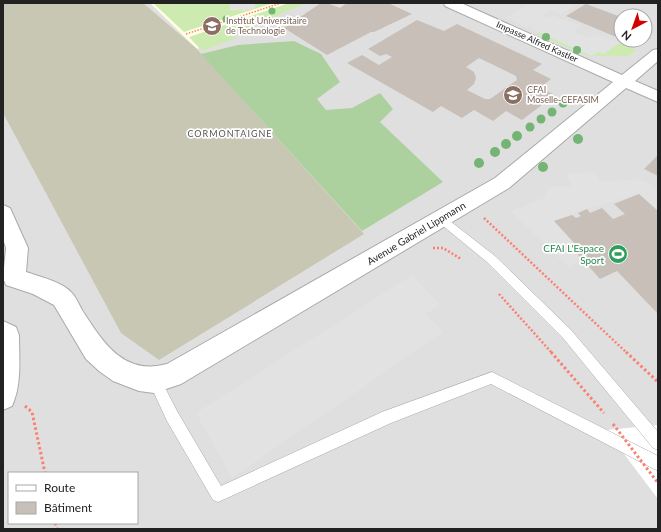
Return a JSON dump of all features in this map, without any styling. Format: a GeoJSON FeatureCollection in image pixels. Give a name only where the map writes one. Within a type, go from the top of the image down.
{"type":"FeatureCollection","features":[{"type":"Feature","properties":{"kind":"street","name":"Impasse Alfred Kastler"},"geometry":{"type":"LineString","coordinates":[[450,3],[658,97]]}},
{"type":"Feature","properties":{"kind":"street","name":"Avenue Gabriel Lippmann"},"geometry":{"type":"LineString","coordinates":[[154,380],[172,375],[502,183],[658,53]]}},
{"type":"Feature","properties":{"kind":"street"},"geometry":{"type":"LineString","coordinates":[[3,213],[17,248],[8,282],[41,287],[62,298],[95,351],[108,363],[122,372],[139,379],[154,380]]}},
{"type":"Feature","properties":{"kind":"street"},"geometry":{"type":"LineString","coordinates":[[3,332],[7,335],[4,393]]}},
{"type":"Feature","properties":{"kind":"lane"},"geometry":{"type":"LineString","coordinates":[[441,218],[491,259],[567,334],[658,443]]}},
{"type":"Feature","properties":{"kind":"lane"},"geometry":{"type":"LineString","coordinates":[[154,380],[218,496],[344,435],[454,390],[492,378],[658,464]]}},
{"type":"Feature","properties":{"kind":"path"},"geometry":{"type":"LineString","coordinates":[[186,34],[281,3]]}},
{"type":"Feature","properties":{"kind":"path"},"geometry":{"type":"LineString","coordinates":[[467,203],[658,382]]}},
{"type":"Feature","properties":{"kind":"path"},"geometry":{"type":"LineString","coordinates":[[429,248],[443,248],[466,263]]}},
{"type":"Feature","properties":{"kind":"path"},"geometry":{"type":"LineString","coordinates":[[494,288],[542,341],[605,415]]}},
{"type":"Feature","properties":{"kind":"path"},"geometry":{"type":"LineString","coordinates":[[4,393],[32,412],[45,472]]}},
{"type":"Feature","properties":{"kind":"path"},"geometry":{"type":"LineString","coordinates":[[609,420],[658,483]]}},
{"type":"Feature","properties":{"kind":"shaded area"},"geometry":{"type":"Polygon","coordinates":[[[3,3],[658,3],[658,529],[3,529],[3,3]]]}},
{"type":"Feature","properties":{"kind":"shaded area"},"geometry":{"type":"Polygon","coordinates":[[[3,3],[143,3],[197,49],[364,234],[159,360],[121,333],[3,113],[3,3]]]}},
{"type":"Feature","properties":{"kind":"shaded area","name":"Institut Universitaire de Technologie"},"geometry":{"type":"Polygon","coordinates":[[[150,3],[304,3],[197,49],[150,3]]]}},
{"type":"Feature","properties":{"kind":"shaded area"},"geometry":{"type":"Polygon","coordinates":[[[230,3],[266,3],[255,4],[255,8],[242,11],[242,9],[230,10],[230,3]]]}},
{"type":"Feature","properties":{"kind":"shaded area"},"geometry":{"type":"Polygon","coordinates":[[[530,3],[579,3],[561,14],[550,10],[541,16],[547,18],[552,15],[581,26],[574,32],[590,38],[597,34],[613,41],[613,47],[604,54],[598,52],[592,56],[529,28],[534,24],[526,27],[505,18],[530,3]]]}},
{"type":"Feature","properties":{"kind":"shaded area"},"geometry":{"type":"Polygon","coordinates":[[[595,172],[601,182],[639,179],[650,184],[658,191],[658,211],[639,194],[587,209],[554,221],[577,246],[573,249],[582,260],[568,267],[511,211],[544,198],[548,187],[572,186],[566,174],[595,172]]]}},
{"type":"Feature","properties":{"kind":"shaded area"},"geometry":{"type":"Polygon","coordinates":[[[412,275],[440,304],[426,314],[443,332],[232,478],[196,413],[412,275]]]}},
{"type":"Feature","properties":{"kind":"green space"},"geometry":{"type":"Polygon","coordinates":[[[153,3],[230,3],[230,10],[242,9],[242,11],[255,4],[273,3],[184,32],[153,3]]]}},
{"type":"Feature","properties":{"kind":"green space"},"geometry":{"type":"Polygon","coordinates":[[[289,3],[306,3],[234,35],[237,38],[202,51],[189,37],[289,3]]]}},
{"type":"Feature","properties":{"kind":"green space"},"geometry":{"type":"Polygon","coordinates":[[[539,32],[592,56],[588,56],[536,34],[539,32]]]}},
{"type":"Feature","properties":{"kind":"green space"},"geometry":{"type":"Polygon","coordinates":[[[294,41],[321,54],[340,82],[317,99],[326,110],[352,108],[380,93],[393,109],[380,122],[443,182],[362,231],[201,54],[238,45],[294,41]]]}},
{"type":"Feature","properties":{"kind":"green space"},"geometry":{"type":"Polygon","coordinates":[[[613,47],[632,48],[637,50],[629,56],[592,56],[598,51],[604,54],[613,47]]]}},
{"type":"Feature","properties":{"kind":"pier"},"geometry":{"type":"Polygon","coordinates":[[[658,425],[658,499],[606,430],[658,425]]]}},
{"type":"Feature","properties":{"kind":"building"},"geometry":{"type":"Polygon","coordinates":[[[321,3],[327,3],[340,8],[347,3],[388,3],[412,14],[374,32],[371,32],[327,55],[284,28],[321,3]]]}},
{"type":"Feature","properties":{"kind":"building"},"geometry":{"type":"Polygon","coordinates":[[[586,4],[613,14],[613,36],[566,16],[586,4]]]}},
{"type":"Feature","properties":{"kind":"building"},"geometry":{"type":"Polygon","coordinates":[[[417,20],[444,31],[457,24],[542,64],[533,70],[551,79],[540,88],[555,95],[522,120],[506,111],[493,121],[474,110],[462,118],[441,106],[433,112],[347,63],[362,55],[379,65],[392,57],[386,54],[380,56],[368,49],[417,20]],[[479,58],[466,67],[474,72],[476,78],[474,84],[467,90],[485,99],[490,99],[517,80],[516,76],[479,58]]]}},
{"type":"Feature","properties":{"kind":"building"},"geometry":{"type":"Polygon","coordinates":[[[658,155],[658,176],[644,169],[658,155]]]}},
{"type":"Feature","properties":{"kind":"building","name":"CFAI L'Espace Sport"},"geometry":{"type":"Polygon","coordinates":[[[639,194],[658,211],[658,314],[617,271],[600,279],[572,248],[577,246],[554,221],[572,215],[576,218],[581,216],[578,213],[587,209],[590,213],[602,208],[613,219],[625,214],[614,204],[639,194]]]}},
{"type":"Feature","properties":{"kind":"place","name":"Institut Universitaire de Technologie"},"geometry":{"type":"Point","coordinates":[212,26]}},
{"type":"Feature","properties":{"kind":"place","name":"CFAI Moselle-CEFASIM"},"geometry":{"type":"Point","coordinates":[513,95]}},
{"type":"Feature","properties":{"kind":"place","name":"CFAI L'Espace Sport"},"geometry":{"type":"Point","coordinates":[618,254]}},
{"type":"Feature","properties":{"kind":"district","name":"CORMONTAIGNE"},"geometry":{"type":"Point","coordinates":[230,134]}}]}
